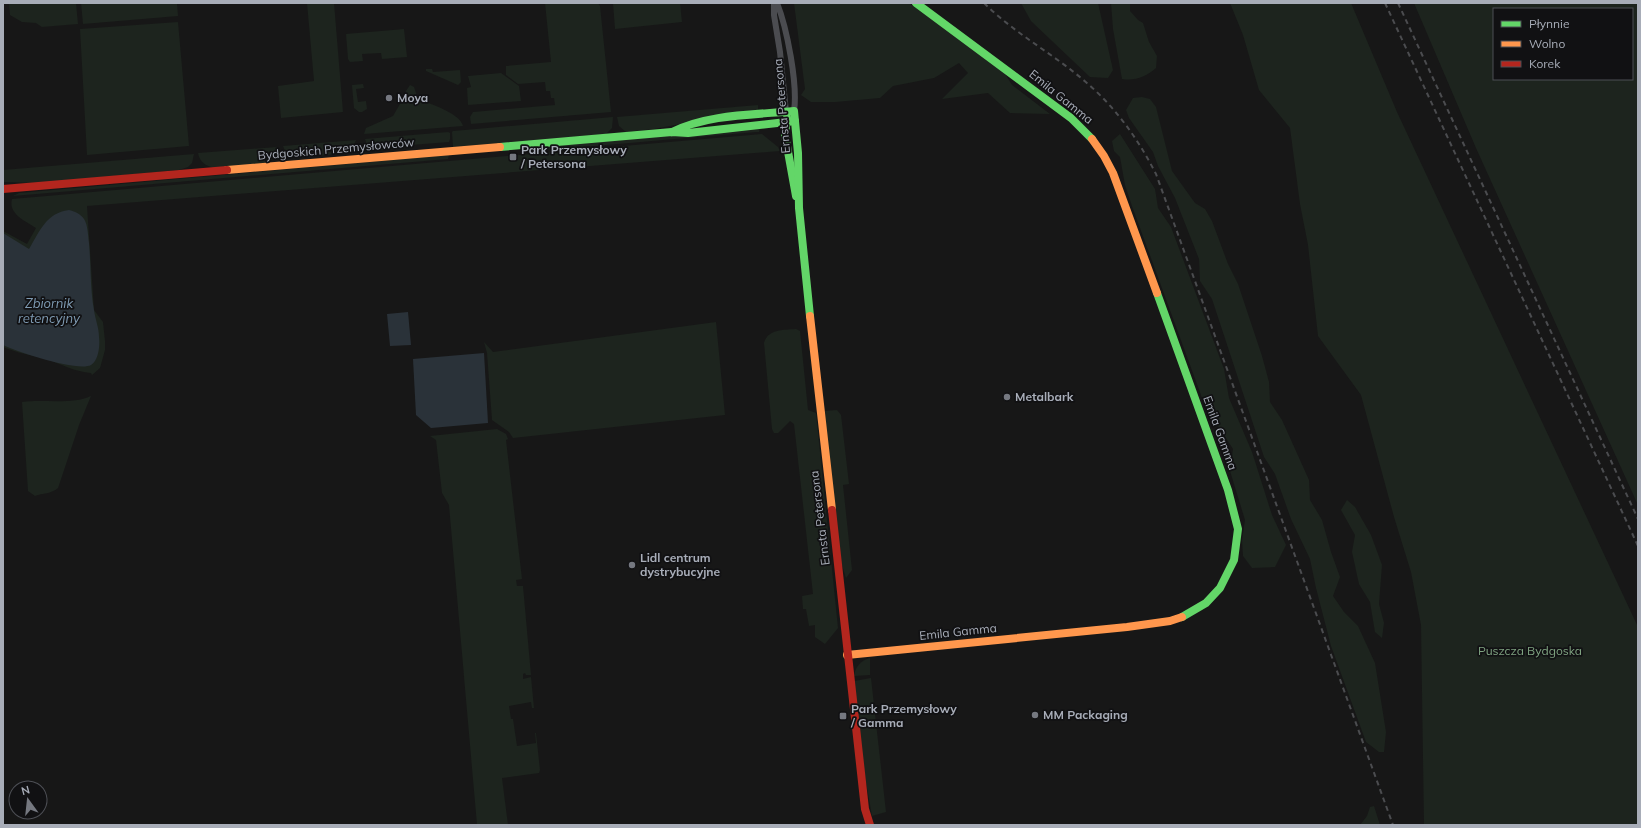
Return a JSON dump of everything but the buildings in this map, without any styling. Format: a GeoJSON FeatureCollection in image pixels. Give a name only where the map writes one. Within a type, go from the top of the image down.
{"type":"FeatureCollection","features":[{"type":"Feature","properties":{"kind":"street","name":"Ernsta Petersona"},"geometry":{"type":"LineString","coordinates":[[776,3],[774,15],[799,171],[799,208],[803,256],[865,808],[870,825]]}},
{"type":"Feature","properties":{"kind":"street","name":"Ernsta Petersona"},"geometry":{"type":"LineString","coordinates":[[776,3],[781,13],[790,54],[795,98],[790,112]]}},
{"type":"Feature","properties":{"kind":"street","name":"Emila Gamma"},"geometry":{"type":"LineString","coordinates":[[847,655],[1127,627],[1177,619],[1186,616],[1206,603],[1220,588],[1231,569],[1236,550],[1238,529],[1228,490],[1105,156],[1091,137],[1071,118],[916,3]]}},
{"type":"Feature","properties":{"kind":"street","name":"Bydgoskich Przemysłowców"},"geometry":{"type":"LineString","coordinates":[[672,132],[686,125],[732,117],[790,112]]}},
{"type":"Feature","properties":{"kind":"street","name":"Bydgoskich Przemysłowców"},"geometry":{"type":"LineString","coordinates":[[3,189],[672,132],[688,133],[791,122]]}},
{"type":"Feature","properties":{"kind":"green space"},"geometry":{"type":"Polygon","coordinates":[[[9,3],[76,3],[78,24],[42,27],[36,23],[22,22],[10,15],[9,3]]]}},
{"type":"Feature","properties":{"kind":"green space"},"geometry":{"type":"Polygon","coordinates":[[[81,3],[177,3],[178,16],[83,24],[81,3]]]}},
{"type":"Feature","properties":{"kind":"green space"},"geometry":{"type":"Polygon","coordinates":[[[307,3],[334,3],[343,112],[281,118],[278,86],[314,81],[307,3]]]}},
{"type":"Feature","properties":{"kind":"green space"},"geometry":{"type":"Polygon","coordinates":[[[545,3],[598,3],[600,6],[611,112],[471,124],[470,117],[473,112],[555,105],[554,98],[551,98],[550,91],[546,91],[545,82],[518,84],[506,75],[506,66],[551,62],[545,3]]]}},
{"type":"Feature","properties":{"kind":"green space"},"geometry":{"type":"Polygon","coordinates":[[[613,3],[680,3],[682,22],[615,29],[613,3]]]}},
{"type":"Feature","properties":{"kind":"green space"},"geometry":{"type":"Polygon","coordinates":[[[794,3],[909,3],[1002,69],[1012,85],[1050,114],[1010,113],[988,93],[942,99],[968,73],[959,63],[934,78],[893,86],[880,98],[835,102],[811,102],[801,95],[805,89],[794,3]]]}},
{"type":"Feature","properties":{"kind":"green space"},"geometry":{"type":"Polygon","coordinates":[[[1021,3],[1098,3],[1113,70],[1108,78],[1090,77],[1031,21],[1021,3]]]}},
{"type":"Feature","properties":{"kind":"green space"},"geometry":{"type":"Polygon","coordinates":[[[1111,3],[1130,3],[1130,11],[1143,23],[1149,42],[1157,56],[1156,68],[1144,76],[1136,79],[1122,79],[1113,29],[1111,3]]]}},
{"type":"Feature","properties":{"kind":"green space","name":"Puszcza Bydgoska"},"geometry":{"type":"Polygon","coordinates":[[[1230,3],[1351,3],[1397,112],[1638,627],[1638,825],[1424,825],[1421,625],[1411,572],[1394,517],[1361,395],[1318,336],[1308,245],[1300,204],[1290,128],[1259,90],[1243,35],[1230,3]]]}},
{"type":"Feature","properties":{"kind":"green space"},"geometry":{"type":"Polygon","coordinates":[[[1414,3],[1638,3],[1638,505],[1476,148],[1414,3]]]}},
{"type":"Feature","properties":{"kind":"green space"},"geometry":{"type":"Polygon","coordinates":[[[178,22],[189,146],[87,155],[80,29],[178,22]]]}},
{"type":"Feature","properties":{"kind":"green space"},"geometry":{"type":"Polygon","coordinates":[[[404,29],[407,57],[382,59],[381,53],[362,54],[363,61],[350,62],[348,59],[346,34],[404,29]]]}},
{"type":"Feature","properties":{"kind":"green space"},"geometry":{"type":"Polygon","coordinates":[[[426,69],[432,69],[433,72],[460,70],[461,82],[458,85],[426,71],[426,69]]]}},
{"type":"Feature","properties":{"kind":"green space"},"geometry":{"type":"Polygon","coordinates":[[[501,73],[519,86],[521,101],[468,105],[467,88],[471,87],[468,76],[501,73]]]}},
{"type":"Feature","properties":{"kind":"green space"},"geometry":{"type":"Polygon","coordinates":[[[363,84],[364,88],[356,89],[358,102],[366,101],[367,109],[359,112],[354,108],[352,85],[363,84]]]}},
{"type":"Feature","properties":{"kind":"green space"},"geometry":{"type":"Polygon","coordinates":[[[410,85],[414,87],[418,99],[451,113],[461,121],[463,126],[364,134],[366,128],[393,116],[400,104],[406,102],[406,91],[410,85]]]}},
{"type":"Feature","properties":{"kind":"green space"},"geometry":{"type":"Polygon","coordinates":[[[1142,97],[1150,99],[1156,107],[1172,171],[1195,203],[1205,209],[1212,221],[1228,264],[1238,284],[1262,356],[1269,382],[1270,402],[1282,420],[1309,480],[1310,500],[1322,520],[1340,577],[1333,596],[1344,612],[1358,626],[1375,663],[1386,732],[1384,752],[1379,752],[1366,742],[1331,646],[1310,559],[1291,519],[1275,474],[1264,457],[1212,299],[1200,281],[1199,259],[1175,198],[1158,166],[1153,152],[1129,118],[1126,110],[1133,98],[1142,97]]]}},
{"type":"Feature","properties":{"kind":"green space"},"geometry":{"type":"Polygon","coordinates":[[[758,105],[758,112],[722,116],[654,129],[626,132],[619,126],[617,117],[758,105]]]}},
{"type":"Feature","properties":{"kind":"green space"},"geometry":{"type":"Polygon","coordinates":[[[613,117],[612,128],[606,134],[453,147],[453,131],[613,117]]]}},
{"type":"Feature","properties":{"kind":"green space"},"geometry":{"type":"Polygon","coordinates":[[[760,128],[759,132],[525,152],[541,147],[760,128]]]}},
{"type":"Feature","properties":{"kind":"green space"},"geometry":{"type":"Polygon","coordinates":[[[450,133],[449,142],[411,145],[411,143],[407,143],[407,145],[383,150],[372,149],[365,139],[450,133]]]}},
{"type":"Feature","properties":{"kind":"green space"},"geometry":{"type":"Polygon","coordinates":[[[762,134],[778,147],[780,151],[87,206],[94,310],[103,322],[105,341],[105,350],[100,368],[92,375],[91,373],[3,347],[3,231],[27,244],[36,228],[15,213],[11,204],[12,199],[762,134]]]}},
{"type":"Feature","properties":{"kind":"green space"},"geometry":{"type":"Polygon","coordinates":[[[1120,134],[1155,189],[1158,208],[1171,227],[1224,369],[1229,398],[1252,452],[1272,515],[1286,545],[1275,567],[1252,568],[1243,556],[1242,540],[1245,520],[1230,471],[1233,449],[1205,406],[1132,206],[1125,185],[1120,157],[1114,151],[1112,141],[1120,134]]]}},
{"type":"Feature","properties":{"kind":"green space"},"geometry":{"type":"Polygon","coordinates":[[[356,140],[353,146],[338,153],[310,157],[294,158],[287,153],[283,146],[356,140]]]}},
{"type":"Feature","properties":{"kind":"green space"},"geometry":{"type":"Polygon","coordinates":[[[277,147],[272,160],[268,163],[215,168],[204,164],[198,153],[277,147]]]}},
{"type":"Feature","properties":{"kind":"green space"},"geometry":{"type":"Polygon","coordinates":[[[194,154],[192,163],[188,167],[179,170],[38,183],[3,182],[3,170],[194,154]]]}},
{"type":"Feature","properties":{"kind":"green space"},"geometry":{"type":"Polygon","coordinates":[[[449,155],[448,159],[13,196],[19,193],[449,155]]]}},
{"type":"Feature","properties":{"kind":"green space"},"geometry":{"type":"Polygon","coordinates":[[[716,322],[725,415],[513,438],[509,432],[492,420],[487,353],[484,342],[493,352],[716,322]]]}},
{"type":"Feature","properties":{"kind":"green space"},"geometry":{"type":"Polygon","coordinates":[[[796,329],[800,331],[808,410],[816,413],[838,628],[825,644],[815,637],[815,625],[809,626],[806,609],[803,609],[802,596],[813,594],[794,424],[790,421],[778,433],[774,433],[772,429],[764,343],[766,338],[772,333],[781,330],[796,329]]]}},
{"type":"Feature","properties":{"kind":"green space"},"geometry":{"type":"Polygon","coordinates":[[[91,396],[79,425],[58,488],[35,496],[28,491],[22,402],[66,401],[83,399],[91,396]]]}},
{"type":"Feature","properties":{"kind":"green space"},"geometry":{"type":"Polygon","coordinates":[[[837,410],[841,415],[849,484],[843,485],[852,570],[846,578],[841,562],[824,411],[837,410]]]}},
{"type":"Feature","properties":{"kind":"green space"},"geometry":{"type":"Polygon","coordinates":[[[497,429],[506,434],[508,439],[506,440],[522,579],[516,580],[517,586],[523,586],[531,675],[526,675],[525,673],[523,674],[523,679],[531,677],[534,708],[532,708],[531,702],[509,706],[511,719],[513,719],[517,746],[536,743],[536,733],[540,770],[539,773],[502,778],[508,825],[477,825],[449,505],[442,493],[436,440],[430,436],[497,429]]]}},
{"type":"Feature","properties":{"kind":"green space"},"geometry":{"type":"Polygon","coordinates":[[[1347,500],[1355,507],[1371,535],[1382,565],[1379,604],[1384,623],[1382,638],[1375,632],[1370,602],[1359,584],[1352,552],[1355,535],[1341,510],[1347,500]]]}},
{"type":"Feature","properties":{"kind":"green space"},"geometry":{"type":"Polygon","coordinates":[[[870,658],[870,675],[854,676],[859,664],[870,658]]]}},
{"type":"Feature","properties":{"kind":"green space"},"geometry":{"type":"Polygon","coordinates":[[[871,678],[886,812],[872,816],[864,771],[854,681],[871,678]]]}},
{"type":"Feature","properties":{"kind":"green space"},"geometry":{"type":"Polygon","coordinates":[[[1374,806],[1380,825],[1360,825],[1367,816],[1370,807],[1374,806]]]}},
{"type":"Feature","properties":{"kind":"water","name":"Zbiornik retencyjny"},"geometry":{"type":"Polygon","coordinates":[[[69,210],[81,216],[87,227],[91,285],[99,333],[99,348],[96,360],[91,365],[84,366],[61,364],[3,345],[3,233],[29,249],[44,224],[49,219],[61,212],[69,210]]]}},
{"type":"Feature","properties":{"kind":"water"},"geometry":{"type":"Polygon","coordinates":[[[408,312],[411,345],[390,346],[387,314],[408,312]]]}},
{"type":"Feature","properties":{"kind":"water"},"geometry":{"type":"Polygon","coordinates":[[[484,353],[488,423],[431,428],[416,415],[413,359],[484,353]]]}},
{"type":"Feature","properties":{"kind":"railway"},"geometry":{"type":"LineString","coordinates":[[984,3],[1019,33],[1057,59],[1093,88],[1114,110],[1133,134],[1156,174],[1393,825]]}},
{"type":"Feature","properties":{"kind":"railway"},"geometry":{"type":"LineString","coordinates":[[1385,3],[1638,546]]}},
{"type":"Feature","properties":{"kind":"railway"},"geometry":{"type":"LineString","coordinates":[[1398,3],[1638,519]]}},
{"type":"Feature","properties":{"kind":"traffic: fast"},"geometry":{"type":"LineString","coordinates":[[916,3],[1071,118],[1092,139]]}},
{"type":"Feature","properties":{"kind":"traffic: fast"},"geometry":{"type":"LineString","coordinates":[[672,132],[686,126],[716,118],[794,111],[798,153],[799,208],[810,316]]}},
{"type":"Feature","properties":{"kind":"traffic: fast"},"geometry":{"type":"LineString","coordinates":[[787,118],[785,135],[796,196]]}},
{"type":"Feature","properties":{"kind":"traffic: fast"},"geometry":{"type":"LineString","coordinates":[[500,147],[672,132],[688,133],[795,121]]}},
{"type":"Feature","properties":{"kind":"traffic: fast"},"geometry":{"type":"LineString","coordinates":[[1157,293],[1228,490],[1238,529],[1234,560],[1220,588],[1206,603],[1182,617]]}},
{"type":"Feature","properties":{"kind":"traffic: slow"},"geometry":{"type":"LineString","coordinates":[[1092,139],[1104,156],[1113,173],[1157,293]]}},
{"type":"Feature","properties":{"kind":"traffic: slow"},"geometry":{"type":"LineString","coordinates":[[227,170],[500,147]]}},
{"type":"Feature","properties":{"kind":"traffic: slow"},"geometry":{"type":"LineString","coordinates":[[810,316],[832,510]]}},
{"type":"Feature","properties":{"kind":"traffic: slow"},"geometry":{"type":"LineString","coordinates":[[847,655],[1127,627],[1170,621],[1182,617]]}},
{"type":"Feature","properties":{"kind":"traffic: jam"},"geometry":{"type":"LineString","coordinates":[[3,189],[227,170]]}},
{"type":"Feature","properties":{"kind":"traffic: jam"},"geometry":{"type":"LineString","coordinates":[[832,510],[865,809],[870,825]]}},
{"type":"Feature","properties":{"kind":"place","name":"Moya"},"geometry":{"type":"Point","coordinates":[389,98]}},
{"type":"Feature","properties":{"kind":"place","name":"Park Przemysłowy / Petersona"},"geometry":{"type":"Point","coordinates":[513,157]}},
{"type":"Feature","properties":{"kind":"place","name":"Metalbark"},"geometry":{"type":"Point","coordinates":[1007,397]}},
{"type":"Feature","properties":{"kind":"place","name":"Lidl centrum dystrybucyjne"},"geometry":{"type":"Point","coordinates":[632,565]}},
{"type":"Feature","properties":{"kind":"place","name":"MM Packaging"},"geometry":{"type":"Point","coordinates":[1035,715]}},
{"type":"Feature","properties":{"kind":"place","name":"Park Przemysłowy / Gamma"},"geometry":{"type":"Point","coordinates":[843,716]}}]}
